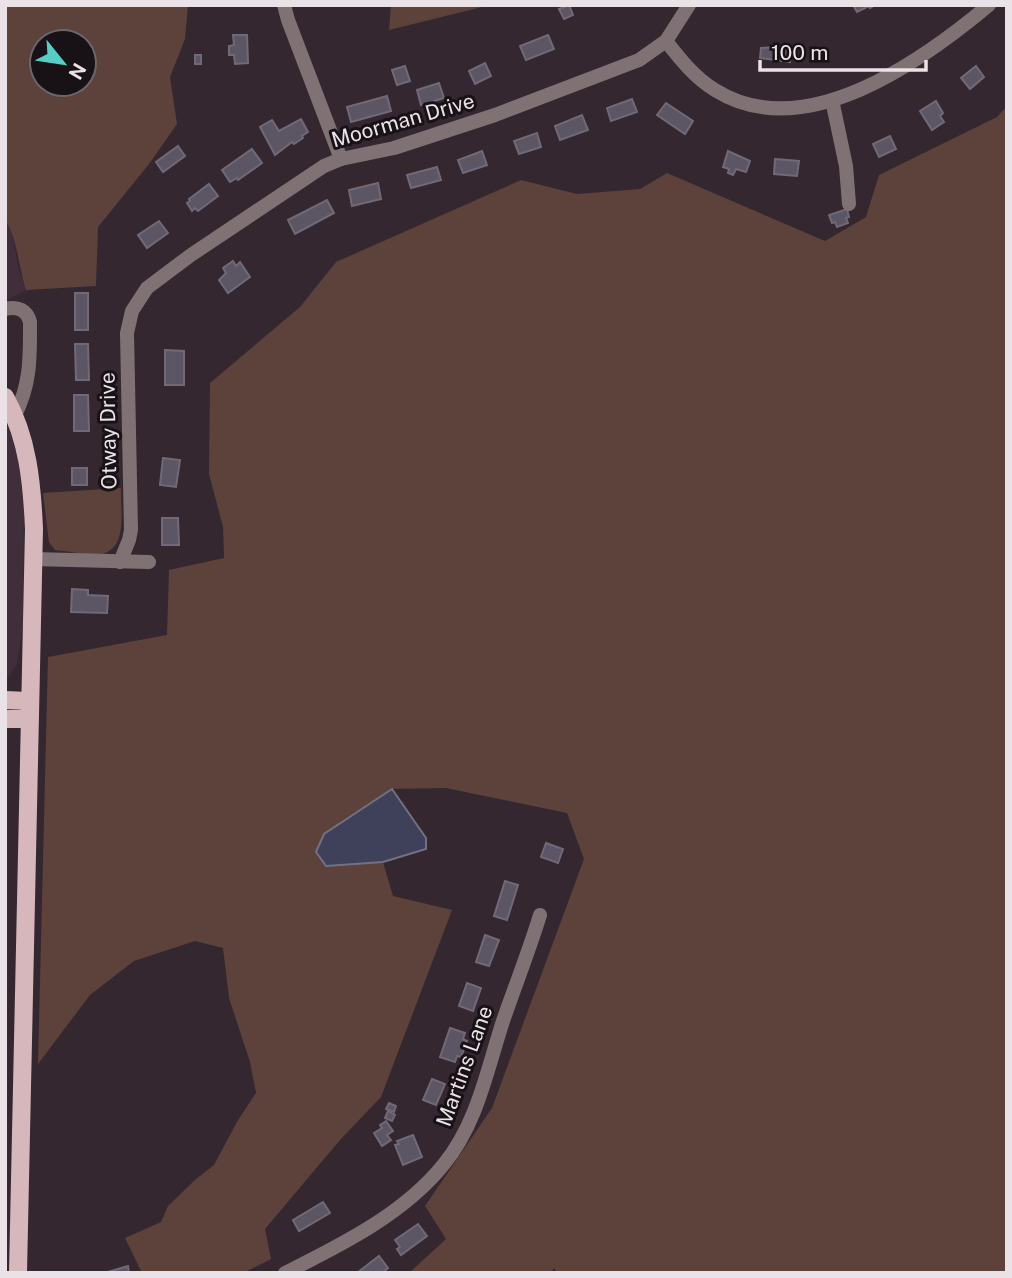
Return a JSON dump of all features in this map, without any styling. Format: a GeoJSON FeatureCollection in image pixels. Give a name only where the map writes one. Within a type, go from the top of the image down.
{"type":"FeatureCollection","features":[{"type":"Feature","properties":{"kind":"main road"},"geometry":{"type":"LineString","coordinates":[[5,397],[15,415],[29,466],[33,559],[18,1273]]}},
{"type":"Feature","properties":{"kind":"main road"},"geometry":{"type":"LineString","coordinates":[[5,700],[28,710]]}},
{"type":"Feature","properties":{"kind":"main road"},"geometry":{"type":"LineString","coordinates":[[5,719],[28,710]]}},
{"type":"Feature","properties":{"kind":"street"},"geometry":{"type":"LineString","coordinates":[[284,5],[341,159]]}},
{"type":"Feature","properties":{"kind":"street","name":"Moorman Drive"},"geometry":{"type":"LineString","coordinates":[[137,299],[147,288],[202,247],[308,174],[341,159],[394,148],[495,115],[639,60],[666,41],[689,5]]}},
{"type":"Feature","properties":{"kind":"street"},"geometry":{"type":"LineString","coordinates":[[666,41],[701,80],[730,98],[748,105],[785,110],[832,100],[881,79],[924,55],[989,5]]}},
{"type":"Feature","properties":{"kind":"street"},"geometry":{"type":"LineString","coordinates":[[832,100],[846,166],[849,204]]}},
{"type":"Feature","properties":{"kind":"street","name":"Otway Drive"},"geometry":{"type":"LineString","coordinates":[[120,562],[130,540],[131,530],[127,333],[137,299]]}},
{"type":"Feature","properties":{"kind":"street"},"geometry":{"type":"LineString","coordinates":[[5,309],[21,309],[28,315],[30,322],[29,377],[15,415]]}},
{"type":"Feature","properties":{"kind":"street"},"geometry":{"type":"LineString","coordinates":[[33,559],[149,562]]}},
{"type":"Feature","properties":{"kind":"street","name":"Martins Lane"},"geometry":{"type":"LineString","coordinates":[[285,1273],[361,1232],[387,1214],[429,1180],[457,1146],[477,1105],[540,915]]}},
{"type":"Feature","properties":{"kind":"shaded area"},"geometry":{"type":"Polygon","coordinates":[[[5,5],[188,5],[185,39],[170,77],[177,124],[149,164],[98,227],[96,286],[26,290],[5,220],[5,5]]]}},
{"type":"Feature","properties":{"kind":"shaded area"},"geometry":{"type":"Polygon","coordinates":[[[391,5],[490,5],[389,30],[391,5]]]}},
{"type":"Feature","properties":{"kind":"shaded area"},"geometry":{"type":"Polygon","coordinates":[[[1007,106],[1007,1273],[557,1273],[554,1268],[551,1273],[409,1273],[446,1239],[425,1206],[492,1108],[584,859],[567,813],[446,788],[392,789],[340,822],[326,865],[383,862],[393,896],[452,910],[381,1097],[340,1140],[265,1229],[271,1259],[243,1273],[142,1273],[125,1238],[161,1222],[168,1206],[214,1165],[256,1093],[250,1062],[229,998],[223,948],[195,941],[134,961],[90,995],[38,1064],[48,657],[167,635],[169,570],[224,558],[223,527],[209,474],[210,383],[300,307],[336,262],[521,180],[577,194],[640,189],[667,173],[825,241],[866,217],[879,175],[997,117],[1007,106]]]}},
{"type":"Feature","properties":{"kind":"shaded area"},"geometry":{"type":"Polygon","coordinates":[[[5,220],[11,228],[19,270],[26,290],[5,301],[5,220]]]}},
{"type":"Feature","properties":{"kind":"shaded area"},"geometry":{"type":"Polygon","coordinates":[[[5,419],[19,460],[24,508],[23,625],[17,664],[5,682],[5,419]]]}},
{"type":"Feature","properties":{"kind":"shaded area"},"geometry":{"type":"Polygon","coordinates":[[[121,488],[121,527],[115,545],[109,551],[89,554],[55,550],[49,542],[43,493],[121,488]]]}},
{"type":"Feature","properties":{"kind":"water"},"geometry":{"type":"Polygon","coordinates":[[[392,789],[426,838],[426,849],[383,862],[326,866],[316,852],[324,834],[392,789]]]}},
{"type":"Feature","properties":{"kind":"building"},"geometry":{"type":"Polygon","coordinates":[[[569,5],[573,15],[564,19],[559,9],[569,5]]]}},
{"type":"Feature","properties":{"kind":"building"},"geometry":{"type":"Polygon","coordinates":[[[853,5],[875,5],[857,12],[853,5]]]}},
{"type":"Feature","properties":{"kind":"building"},"geometry":{"type":"Polygon","coordinates":[[[233,35],[247,35],[248,63],[235,64],[234,55],[229,55],[229,46],[234,45],[233,35]]]}},
{"type":"Feature","properties":{"kind":"building"},"geometry":{"type":"Polygon","coordinates":[[[548,35],[554,49],[526,60],[520,46],[548,35]]]}},
{"type":"Feature","properties":{"kind":"building"},"geometry":{"type":"Polygon","coordinates":[[[761,48],[791,48],[790,62],[760,58],[761,48]]]}},
{"type":"Feature","properties":{"kind":"building"},"geometry":{"type":"Polygon","coordinates":[[[195,55],[201,55],[201,64],[195,64],[195,55]]]}},
{"type":"Feature","properties":{"kind":"building"},"geometry":{"type":"Polygon","coordinates":[[[485,63],[491,76],[475,84],[469,71],[485,63]]]}},
{"type":"Feature","properties":{"kind":"building"},"geometry":{"type":"Polygon","coordinates":[[[405,66],[410,81],[397,85],[392,70],[405,66]]]}},
{"type":"Feature","properties":{"kind":"building"},"geometry":{"type":"Polygon","coordinates":[[[976,66],[984,77],[970,89],[961,78],[976,66]]]}},
{"type":"Feature","properties":{"kind":"building"},"geometry":{"type":"Polygon","coordinates":[[[439,83],[444,98],[421,105],[417,90],[439,83]]]}},
{"type":"Feature","properties":{"kind":"building"},"geometry":{"type":"Polygon","coordinates":[[[387,96],[391,111],[351,122],[347,107],[387,96]]]}},
{"type":"Feature","properties":{"kind":"building"},"geometry":{"type":"Polygon","coordinates":[[[632,99],[637,112],[611,121],[607,108],[632,99]]]}},
{"type":"Feature","properties":{"kind":"building"},"geometry":{"type":"Polygon","coordinates":[[[936,101],[943,113],[940,116],[944,122],[932,130],[920,111],[936,101]]]}},
{"type":"Feature","properties":{"kind":"building"},"geometry":{"type":"Polygon","coordinates":[[[666,103],[693,121],[685,134],[657,115],[666,103]]]}},
{"type":"Feature","properties":{"kind":"building"},"geometry":{"type":"Polygon","coordinates":[[[582,115],[588,130],[560,140],[555,126],[582,115]]]}},
{"type":"Feature","properties":{"kind":"building"},"geometry":{"type":"Polygon","coordinates":[[[301,119],[308,132],[275,155],[260,127],[272,120],[279,131],[301,119]]]}},
{"type":"Feature","properties":{"kind":"building"},"geometry":{"type":"Polygon","coordinates":[[[537,133],[541,147],[519,154],[514,141],[537,133]]]}},
{"type":"Feature","properties":{"kind":"building"},"geometry":{"type":"Polygon","coordinates":[[[890,136],[896,149],[879,157],[873,144],[890,136]]]}},
{"type":"Feature","properties":{"kind":"building"},"geometry":{"type":"Polygon","coordinates":[[[178,146],[185,156],[163,172],[156,162],[178,146]]]}},
{"type":"Feature","properties":{"kind":"building"},"geometry":{"type":"Polygon","coordinates":[[[252,149],[262,163],[238,180],[237,178],[230,182],[222,170],[252,149]]]}},
{"type":"Feature","properties":{"kind":"building"},"geometry":{"type":"Polygon","coordinates":[[[482,151],[487,165],[463,173],[458,160],[482,151]]]}},
{"type":"Feature","properties":{"kind":"building"},"geometry":{"type":"Polygon","coordinates":[[[728,151],[750,161],[746,172],[736,169],[733,175],[728,173],[729,169],[723,167],[728,151]]]}},
{"type":"Feature","properties":{"kind":"building"},"geometry":{"type":"Polygon","coordinates":[[[775,159],[799,161],[797,176],[774,174],[775,159]]]}},
{"type":"Feature","properties":{"kind":"building"},"geometry":{"type":"Polygon","coordinates":[[[437,167],[441,180],[411,188],[407,175],[437,167]]]}},
{"type":"Feature","properties":{"kind":"building"},"geometry":{"type":"Polygon","coordinates":[[[378,183],[381,199],[352,206],[349,190],[378,183]]]}},
{"type":"Feature","properties":{"kind":"building"},"geometry":{"type":"Polygon","coordinates":[[[209,184],[218,196],[198,211],[195,208],[192,211],[187,203],[189,199],[209,184]]]}},
{"type":"Feature","properties":{"kind":"building"},"geometry":{"type":"Polygon","coordinates":[[[327,200],[334,213],[295,234],[288,220],[327,200]]]}},
{"type":"Feature","properties":{"kind":"building"},"geometry":{"type":"Polygon","coordinates":[[[847,209],[848,223],[837,227],[829,215],[847,209]]]}},
{"type":"Feature","properties":{"kind":"building"},"geometry":{"type":"Polygon","coordinates":[[[159,221],[168,233],[147,248],[138,235],[159,221]]]}},
{"type":"Feature","properties":{"kind":"building"},"geometry":{"type":"Polygon","coordinates":[[[233,261],[236,266],[240,262],[250,277],[228,293],[219,280],[226,273],[223,268],[233,261]]]}},
{"type":"Feature","properties":{"kind":"building"},"geometry":{"type":"Polygon","coordinates":[[[75,293],[88,293],[88,330],[75,330],[75,293]]]}},
{"type":"Feature","properties":{"kind":"building"},"geometry":{"type":"Polygon","coordinates":[[[75,344],[88,344],[89,380],[76,380],[75,344]]]}},
{"type":"Feature","properties":{"kind":"building"},"geometry":{"type":"Polygon","coordinates":[[[165,350],[184,351],[184,385],[165,385],[165,350]]]}},
{"type":"Feature","properties":{"kind":"building"},"geometry":{"type":"Polygon","coordinates":[[[74,395],[88,395],[89,431],[74,431],[74,395]]]}},
{"type":"Feature","properties":{"kind":"building"},"geometry":{"type":"Polygon","coordinates":[[[163,458],[180,460],[176,487],[160,485],[163,458]]]}},
{"type":"Feature","properties":{"kind":"building"},"geometry":{"type":"Polygon","coordinates":[[[72,468],[87,468],[87,485],[72,485],[72,468]]]}},
{"type":"Feature","properties":{"kind":"building"},"geometry":{"type":"Polygon","coordinates":[[[162,518],[178,518],[179,545],[162,545],[162,518]]]}},
{"type":"Feature","properties":{"kind":"building"},"geometry":{"type":"Polygon","coordinates":[[[72,589],[88,590],[88,595],[108,596],[107,613],[71,612],[72,589]]]}},
{"type":"Feature","properties":{"kind":"building"},"geometry":{"type":"Polygon","coordinates":[[[546,843],[563,849],[558,863],[541,857],[546,843]]]}},
{"type":"Feature","properties":{"kind":"building"},"geometry":{"type":"Polygon","coordinates":[[[505,881],[518,885],[507,920],[494,916],[505,881]]]}},
{"type":"Feature","properties":{"kind":"building"},"geometry":{"type":"Polygon","coordinates":[[[485,935],[499,940],[489,966],[476,962],[485,935]]]}},
{"type":"Feature","properties":{"kind":"building"},"geometry":{"type":"Polygon","coordinates":[[[467,983],[481,988],[473,1011],[459,1006],[467,983]]]}},
{"type":"Feature","properties":{"kind":"building"},"geometry":{"type":"Polygon","coordinates":[[[450,1028],[465,1033],[463,1039],[467,1041],[461,1057],[457,1056],[455,1062],[440,1057],[450,1028]]]}},
{"type":"Feature","properties":{"kind":"building"},"geometry":{"type":"Polygon","coordinates":[[[432,1079],[445,1084],[436,1105],[423,1100],[432,1079]]]}},
{"type":"Feature","properties":{"kind":"building"},"geometry":{"type":"Polygon","coordinates":[[[389,1103],[396,1106],[394,1112],[386,1109],[389,1103]]]}},
{"type":"Feature","properties":{"kind":"building"},"geometry":{"type":"Polygon","coordinates":[[[388,1111],[395,1115],[392,1121],[385,1118],[388,1111]]]}},
{"type":"Feature","properties":{"kind":"building"},"geometry":{"type":"Polygon","coordinates":[[[386,1121],[393,1131],[387,1135],[391,1140],[382,1146],[374,1133],[382,1128],[380,1125],[386,1121]]]}},
{"type":"Feature","properties":{"kind":"building"},"geometry":{"type":"Polygon","coordinates":[[[413,1135],[422,1157],[403,1165],[395,1145],[399,1144],[397,1141],[413,1135]]]}},
{"type":"Feature","properties":{"kind":"building"},"geometry":{"type":"Polygon","coordinates":[[[323,1202],[330,1213],[299,1231],[293,1220],[323,1202]]]}},
{"type":"Feature","properties":{"kind":"building"},"geometry":{"type":"Polygon","coordinates":[[[418,1224],[427,1236],[401,1255],[395,1240],[418,1224]]]}},
{"type":"Feature","properties":{"kind":"building"},"geometry":{"type":"Polygon","coordinates":[[[379,1256],[388,1268],[382,1273],[357,1273],[379,1256]]]}},
{"type":"Feature","properties":{"kind":"building"},"geometry":{"type":"Polygon","coordinates":[[[128,1266],[129,1273],[104,1273],[128,1266]]]}}]}
